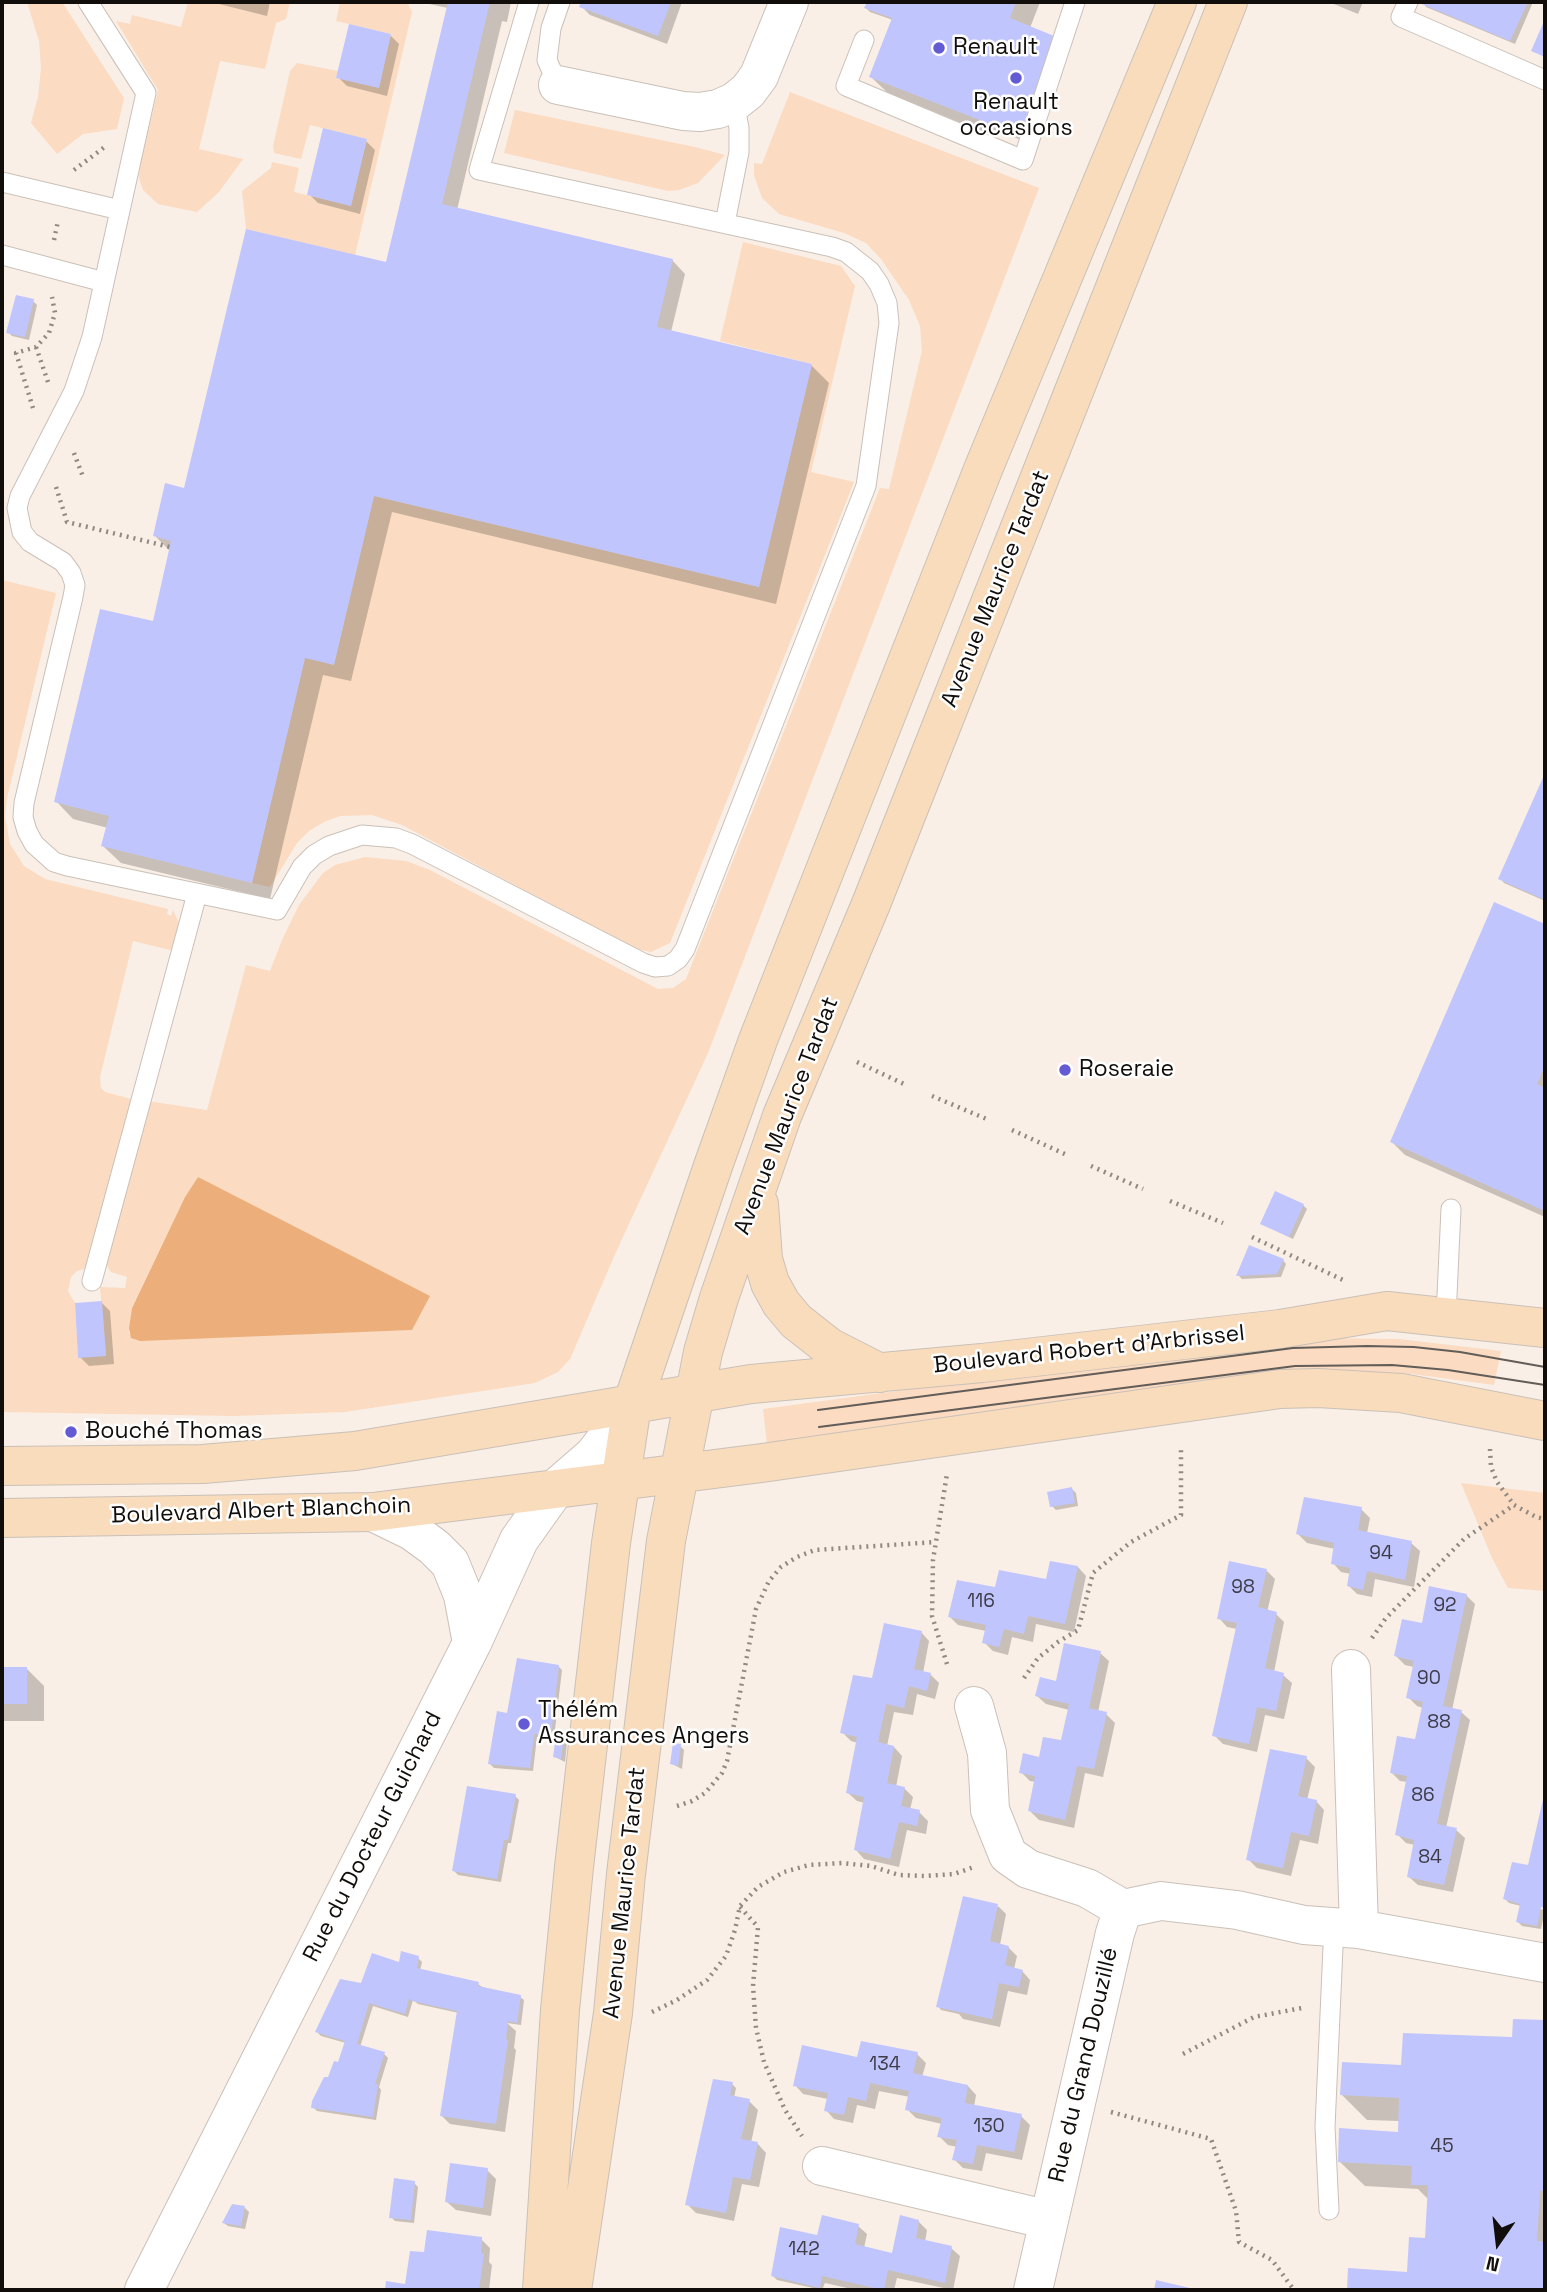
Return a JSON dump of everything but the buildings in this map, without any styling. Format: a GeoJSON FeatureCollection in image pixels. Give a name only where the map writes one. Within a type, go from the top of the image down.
{"type":"FeatureCollection","features":[{"type":"Feature","properties":{"kind":"street"},"geometry":{"type":"LineString","coordinates":[[558,85],[683,111],[709,111],[734,102],[748,91],[759,76],[789,2]]}},
{"type":"Feature","properties":{"kind":"street","name":"Avenue Maurice Tardat"},"geometry":{"type":"LineString","coordinates":[[572,2290],[613,2013],[626,1874],[666,1541],[647,1477],[632,1405],[758,1040],[984,467],[1177,2]]}},
{"type":"Feature","properties":{"kind":"street","name":"Avenue Maurice Tardat"},"geometry":{"type":"LineString","coordinates":[[542,2290],[563,1984],[647,1477],[695,1395],[703,1352],[719,1298],[782,1116],[876,891],[1228,2]]}},
{"type":"Feature","properties":{"kind":"street"},"geometry":{"type":"LineString","coordinates":[[759,1186],[763,1259],[770,1283],[781,1303],[796,1321],[829,1347],[880,1373]]}},
{"type":"Feature","properties":{"kind":"street","name":"Boulevard Robert d'Arbrissel"},"geometry":{"type":"LineString","coordinates":[[632,1405],[751,1384],[982,1363],[1280,1329],[1387,1311],[1545,1328]]}},
{"type":"Feature","properties":{"kind":"street"},"geometry":{"type":"LineString","coordinates":[[647,1477],[1280,1389],[1318,1388],[1401,1393],[1545,1421]]}},
{"type":"Feature","properties":{"kind":"street"},"geometry":{"type":"LineString","coordinates":[[2,1466],[203,1464],[355,1451],[632,1405]]}},
{"type":"Feature","properties":{"kind":"street","name":"Rue du Docteur Guichard"},"geometry":{"type":"LineString","coordinates":[[149,2279],[472,1643],[519,1539],[556,1488],[594,1455],[632,1405]]}},
{"type":"Feature","properties":{"kind":"street","name":"Boulevard Albert Blanchoin"},"geometry":{"type":"LineString","coordinates":[[2,1518],[373,1512],[647,1477]]}},
{"type":"Feature","properties":{"kind":"street"},"geometry":{"type":"LineString","coordinates":[[373,1512],[412,1531],[450,1563],[463,1595],[472,1643]]}},
{"type":"Feature","properties":{"kind":"street"},"geometry":{"type":"LineString","coordinates":[[1346,1927],[1351,1669]]}},
{"type":"Feature","properties":{"kind":"street"},"geometry":{"type":"LineString","coordinates":[[974,1706],[987,1753],[990,1810],[1008,1855],[1028,1869],[1087,1888],[1123,1909],[1161,1901],[1237,1910],[1304,1925],[1346,1927],[1545,1963]]}},
{"type":"Feature","properties":{"kind":"street","name":"Rue du Grand Douzillé"},"geometry":{"type":"LineString","coordinates":[[1032,2290],[1123,1909]]}},
{"type":"Feature","properties":{"kind":"street"},"geometry":{"type":"LineString","coordinates":[[822,2166],[1049,2220]]}},
{"type":"Feature","properties":{"kind":"lane"},"geometry":{"type":"LineString","coordinates":[[88,2],[146,93],[92,337],[74,391],[20,496],[17,508],[22,532],[30,542],[63,562],[75,584],[24,803],[23,817],[34,844],[54,862],[277,910],[302,867],[314,855],[345,839],[379,835],[412,844],[655,967],[668,965],[678,959],[685,949],[866,486],[889,323],[887,303],[870,271],[853,256],[832,247],[479,170],[529,2]]}},
{"type":"Feature","properties":{"kind":"lane"},"geometry":{"type":"LineString","coordinates":[[558,85],[547,60],[551,28],[560,2]]}},
{"type":"Feature","properties":{"kind":"lane"},"geometry":{"type":"LineString","coordinates":[[864,40],[846,86],[1023,160],[1075,2]]}},
{"type":"Feature","properties":{"kind":"lane"},"geometry":{"type":"LineString","coordinates":[[1408,2],[1401,17],[1545,80]]}},
{"type":"Feature","properties":{"kind":"lane"},"geometry":{"type":"LineString","coordinates":[[725,223],[739,152],[739,128],[734,102]]}},
{"type":"Feature","properties":{"kind":"lane"},"geometry":{"type":"LineString","coordinates":[[2,182],[120,211]]}},
{"type":"Feature","properties":{"kind":"lane"},"geometry":{"type":"LineString","coordinates":[[2,255],[104,282]]}},
{"type":"Feature","properties":{"kind":"lane"},"geometry":{"type":"LineString","coordinates":[[92,1281],[197,894]]}},
{"type":"Feature","properties":{"kind":"lane"},"geometry":{"type":"LineString","coordinates":[[1446,1317],[1451,1209]]}},
{"type":"Feature","properties":{"kind":"lane"},"geometry":{"type":"LineString","coordinates":[[1329,2210],[1325,2127],[1330,2002],[1346,1927]]}},
{"type":"Feature","properties":{"kind":"path"},"geometry":{"type":"LineString","coordinates":[[857,1062],[904,1084]]}},
{"type":"Feature","properties":{"kind":"path"},"geometry":{"type":"LineString","coordinates":[[932,1096],[989,1120]]}},
{"type":"Feature","properties":{"kind":"path"},"geometry":{"type":"LineString","coordinates":[[1012,1130],[1067,1155]]}},
{"type":"Feature","properties":{"kind":"path"},"geometry":{"type":"LineString","coordinates":[[1091,1166],[1143,1189]]}},
{"type":"Feature","properties":{"kind":"path"},"geometry":{"type":"LineString","coordinates":[[1170,1201],[1223,1223]]}},
{"type":"Feature","properties":{"kind":"path"},"geometry":{"type":"LineString","coordinates":[[1252,1237],[1352,1285]]}},
{"type":"Feature","properties":{"kind":"path"},"geometry":{"type":"LineString","coordinates":[[1024,1678],[1038,1658],[1078,1630],[1093,1573],[1131,1542],[1181,1515],[1181,1447]]}},
{"type":"Feature","properties":{"kind":"path"},"geometry":{"type":"LineString","coordinates":[[1490,1449],[1491,1467],[1497,1482],[1514,1505],[1545,1519]]}},
{"type":"Feature","properties":{"kind":"path"},"geometry":{"type":"LineString","coordinates":[[947,1474],[933,1560],[932,1616],[947,1664]]}},
{"type":"Feature","properties":{"kind":"path"},"geometry":{"type":"LineString","coordinates":[[1386,1618],[1464,1539],[1514,1505]]}},
{"type":"Feature","properties":{"kind":"path"},"geometry":{"type":"LineString","coordinates":[[677,1807],[705,1793],[722,1773],[727,1761],[756,1609],[768,1581],[781,1567],[816,1550],[936,1542]]}},
{"type":"Feature","properties":{"kind":"path"},"geometry":{"type":"LineString","coordinates":[[647,2014],[677,2000],[707,1980],[726,1956],[740,1906],[758,1887],[784,1872],[809,1865],[842,1863],[899,1875],[925,1876],[954,1874],[979,1865]]}},
{"type":"Feature","properties":{"kind":"path"},"geometry":{"type":"LineString","coordinates":[[740,1906],[758,1927],[753,1986],[756,2028],[764,2062],[790,2117]]}},
{"type":"Feature","properties":{"kind":"path"},"geometry":{"type":"LineString","coordinates":[[1183,2054],[1254,2017],[1330,2002]]}},
{"type":"Feature","properties":{"kind":"path"},"geometry":{"type":"LineString","coordinates":[[1109,2112],[1211,2139],[1236,2211],[1239,2242],[1272,2260],[1294,2290]]}},
{"type":"Feature","properties":{"kind":"shaded area"},"geometry":{"type":"Polygon","coordinates":[[[27,2],[62,2],[124,98],[117,129],[83,134],[57,154],[31,123],[38,97],[41,68],[39,41],[27,2]]]}},
{"type":"Feature","properties":{"kind":"shaded area"},"geometry":{"type":"Polygon","coordinates":[[[188,2],[290,2],[286,19],[276,23],[265,69],[220,61],[199,149],[243,159],[219,192],[197,212],[158,204],[143,190],[139,178],[140,166],[158,90],[116,21],[130,24],[132,15],[181,27],[188,2]]]}},
{"type":"Feature","properties":{"kind":"shaded area"},"geometry":{"type":"Polygon","coordinates":[[[340,2],[407,2],[412,12],[355,255],[246,229],[242,191],[271,168],[272,162],[299,168],[294,192],[351,206],[367,139],[310,125],[301,159],[274,153],[273,146],[290,71],[297,63],[338,71],[336,78],[379,88],[391,34],[336,21],[340,2]]]}},
{"type":"Feature","properties":{"kind":"shaded area"},"geometry":{"type":"Polygon","coordinates":[[[790,92],[1039,188],[708,1053],[570,1359],[558,1372],[535,1383],[345,1412],[234,1416],[2,1412],[2,580],[56,593],[7,798],[5,817],[10,844],[24,866],[45,879],[168,909],[167,914],[171,916],[173,910],[179,923],[174,951],[133,941],[100,1077],[101,1088],[105,1092],[131,1099],[87,1263],[84,1269],[71,1277],[68,1291],[75,1303],[78,1357],[106,1355],[100,1287],[125,1288],[127,1277],[111,1272],[104,1261],[147,1101],[207,1110],[246,965],[270,971],[299,905],[323,873],[335,865],[365,857],[406,861],[430,870],[658,989],[673,988],[686,979],[880,488],[889,489],[922,351],[920,326],[909,300],[881,259],[866,243],[844,233],[779,214],[762,198],[754,175],[754,163],[762,164],[790,92]],[[198,1177],[185,1197],[132,1307],[129,1333],[136,1340],[412,1330],[198,1177]]]}},
{"type":"Feature","properties":{"kind":"shaded area"},"geometry":{"type":"Polygon","coordinates":[[[515,110],[725,155],[698,183],[668,191],[504,153],[515,110]]]}},
{"type":"Feature","properties":{"kind":"shaded area"},"geometry":{"type":"Polygon","coordinates":[[[743,242],[841,266],[855,286],[811,472],[854,482],[670,943],[651,952],[633,948],[402,825],[372,815],[340,816],[324,822],[309,831],[297,843],[270,887],[252,883],[305,658],[334,664],[374,496],[759,587],[812,364],[720,341],[743,242]]]}},
{"type":"Feature","properties":{"kind":"shaded area"},"geometry":{"type":"Polygon","coordinates":[[[198,1177],[430,1296],[412,1330],[140,1341],[131,1338],[129,1328],[132,1308],[185,1197],[198,1177]]]}},
{"type":"Feature","properties":{"kind":"shaded area"},"geometry":{"type":"Polygon","coordinates":[[[1318,1338],[1399,1339],[1501,1351],[1494,1385],[1412,1374],[1371,1372],[767,1444],[763,1409],[1201,1350],[1318,1338]]]}},
{"type":"Feature","properties":{"kind":"shaded area"},"geometry":{"type":"Polygon","coordinates":[[[1461,1483],[1545,1493],[1545,1591],[1508,1588],[1492,1558],[1461,1483]]]}},
{"type":"Feature","properties":{"kind":"tram line"},"geometry":{"type":"LineString","coordinates":[[818,1410],[1293,1348],[1414,1347],[1545,1367]]}},
{"type":"Feature","properties":{"kind":"tram line"},"geometry":{"type":"LineString","coordinates":[[819,1427],[1295,1366],[1392,1365],[1448,1370],[1545,1385]]}},
{"type":"Feature","properties":{"kind":"place","name":"Renault"},"geometry":{"type":"Point","coordinates":[939,48]}},
{"type":"Feature","properties":{"kind":"place","name":"Renault occasions"},"geometry":{"type":"Point","coordinates":[1016,78]}},
{"type":"Feature","properties":{"kind":"place","name":"Roseraie"},"geometry":{"type":"Point","coordinates":[1065,1070]}},
{"type":"Feature","properties":{"kind":"place","name":"Bouché Thomas"},"geometry":{"type":"Point","coordinates":[71,1432]}},
{"type":"Feature","properties":{"kind":"place","name":"Thélém Assurances Angers"},"geometry":{"type":"Point","coordinates":[524,1724]}}]}
